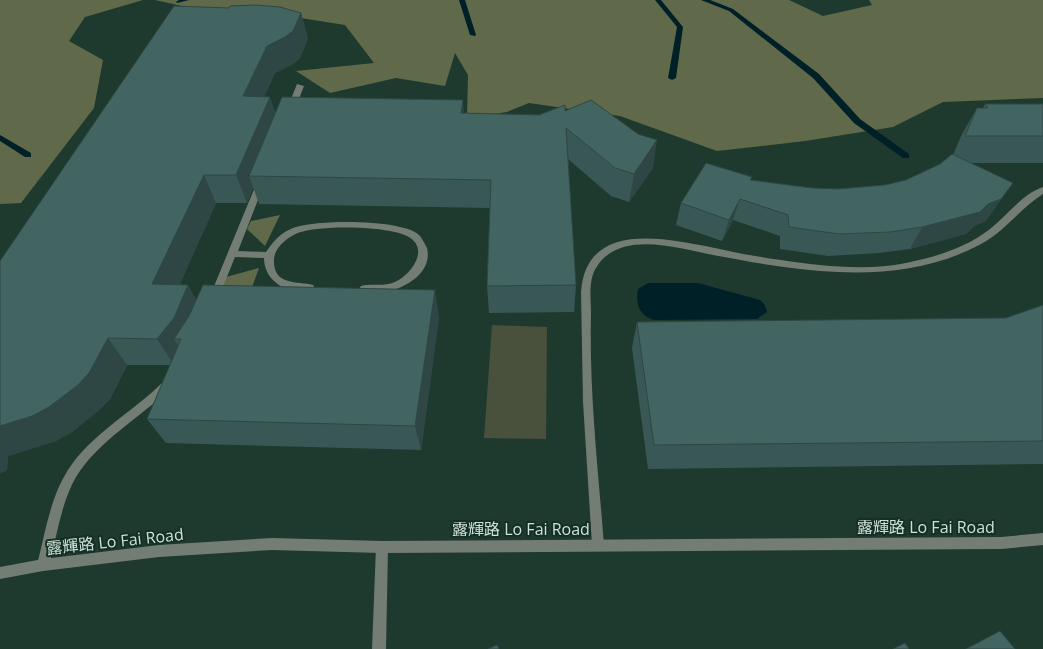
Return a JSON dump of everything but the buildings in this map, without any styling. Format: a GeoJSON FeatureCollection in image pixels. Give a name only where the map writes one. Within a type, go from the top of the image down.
{"type":"FeatureCollection","features":[{"type":"Feature","properties":{"kind":"street"},"geometry":{"type":"LineString","coordinates":[[286,121],[300,86]]}},
{"type":"Feature","properties":{"kind":"street"},"geometry":{"type":"LineString","coordinates":[[212,304],[264,174]]}},
{"type":"Feature","properties":{"kind":"street"},"geometry":{"type":"LineString","coordinates":[[598,545],[585,362],[587,282],[591,268],[600,257],[613,248],[629,242],[647,240],[823,269],[853,270],[910,265],[958,252],[978,242],[995,230],[1019,206],[1043,190]]}},
{"type":"Feature","properties":{"kind":"street"},"geometry":{"type":"LineString","coordinates":[[320,288],[286,285],[274,277],[268,266],[269,254],[276,243],[289,234],[304,228],[321,226],[387,227],[402,230],[415,236],[422,246],[423,258],[418,270],[406,280],[391,287],[355,289]]}},
{"type":"Feature","properties":{"kind":"street"},"geometry":{"type":"LineString","coordinates":[[232,254],[269,254]]}},
{"type":"Feature","properties":{"kind":"street"},"geometry":{"type":"LineString","coordinates":[[42,565],[64,488],[73,473],[97,446],[175,378]]}},
{"type":"Feature","properties":{"kind":"street","name":"露輝路 Lo Fai Road"},"geometry":{"type":"LineString","coordinates":[[0,573],[42,565],[159,551],[253,545],[382,547],[1000,543],[1043,539]]}},
{"type":"Feature","properties":{"kind":"street"},"geometry":{"type":"LineString","coordinates":[[379,649],[382,547]]}},
{"type":"Feature","properties":{"kind":"green space"},"geometry":{"type":"Polygon","coordinates":[[[0,0],[143,0],[85,17],[69,41],[103,60],[94,108],[21,203],[0,204],[0,0]]]}},
{"type":"Feature","properties":{"kind":"green space"},"geometry":{"type":"Polygon","coordinates":[[[155,0],[789,0],[823,16],[872,5],[869,0],[1043,0],[1043,98],[943,102],[893,127],[805,141],[717,151],[620,116],[529,103],[507,112],[467,118],[468,75],[455,53],[445,86],[396,78],[330,93],[296,71],[374,63],[345,25],[263,12],[213,13],[155,0]]]}},
{"type":"Feature","properties":{"kind":"green space"},"geometry":{"type":"Polygon","coordinates":[[[280,215],[265,246],[247,229],[251,221],[280,215]]]}},
{"type":"Feature","properties":{"kind":"green space"},"geometry":{"type":"Polygon","coordinates":[[[259,268],[247,301],[218,300],[226,277],[259,268]]]}},
{"type":"Feature","properties":{"kind":"green space"},"geometry":{"type":"Polygon","coordinates":[[[492,325],[547,327],[546,439],[484,438],[492,325]]]}},
{"type":"Feature","properties":{"kind":"water"},"geometry":{"type":"Polygon","coordinates":[[[648,283],[698,283],[760,300],[765,305],[767,312],[757,319],[654,320],[642,312],[637,299],[638,289],[648,283]]]}},
{"type":"Feature","properties":{"kind":"waterway"},"geometry":{"type":"LineString","coordinates":[[179,2],[186,0]]}},
{"type":"Feature","properties":{"kind":"waterway"},"geometry":{"type":"LineString","coordinates":[[462,0],[473,35]]}},
{"type":"Feature","properties":{"kind":"waterway"},"geometry":{"type":"LineString","coordinates":[[658,0],[680,27],[672,78]]}},
{"type":"Feature","properties":{"kind":"waterway"},"geometry":{"type":"LineString","coordinates":[[704,0],[731,10],[816,76],[857,121],[906,156]]}},
{"type":"Feature","properties":{"kind":"waterway"},"geometry":{"type":"LineString","coordinates":[[0,137],[28,155]]}}]}
